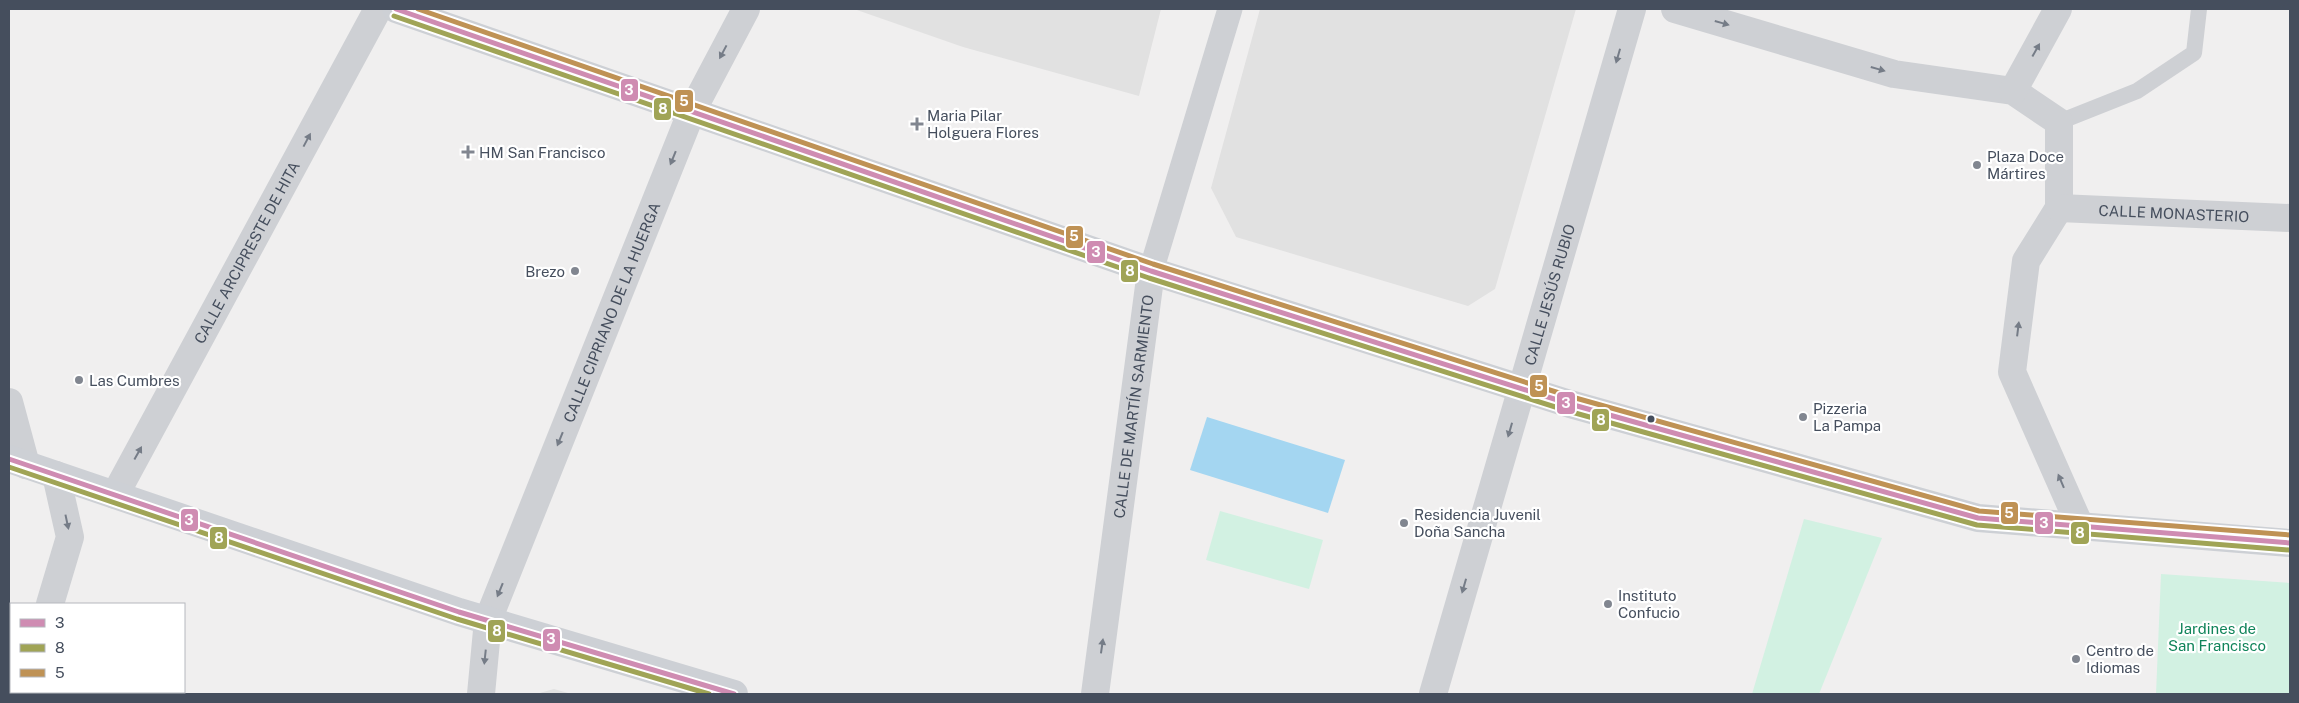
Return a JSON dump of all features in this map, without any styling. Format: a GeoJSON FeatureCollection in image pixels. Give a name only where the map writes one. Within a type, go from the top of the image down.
{"type":"FeatureCollection","features":[{"type":"Feature","properties":{"kind":"main road"},"geometry":{"type":"LineString","coordinates":[[396,9],[691,113],[1151,271],[1521,391],[1978,518],[2290,543]]}},
{"type":"Feature","properties":{"kind":"main road"},"geometry":{"type":"LineString","coordinates":[[18,462],[488,620],[734,694]]}},
{"type":"Feature","properties":{"kind":"street","name":"CALLE ARCIPRESTE DE HITA"},"geometry":{"type":"LineString","coordinates":[[115,495],[378,9]]}},
{"type":"Feature","properties":{"kind":"street","name":"CALLE CIPRIANO DE LA HUERGA"},"geometry":{"type":"LineString","coordinates":[[481,694],[488,620],[691,113],[746,9]]}},
{"type":"Feature","properties":{"kind":"street","name":"CALLE DE MARTÍN SARMIENTO"},"geometry":{"type":"LineString","coordinates":[[1095,694],[1151,271],[1230,9]]}},
{"type":"Feature","properties":{"kind":"street","name":"CALLE JESÚS RUBIO"},"geometry":{"type":"LineString","coordinates":[[1433,694],[1632,9]]}},
{"type":"Feature","properties":{"kind":"street"},"geometry":{"type":"LineString","coordinates":[[1675,9],[1894,74],[2013,91],[2058,122],[2059,208],[2026,261],[2012,372],[2080,526]]}},
{"type":"Feature","properties":{"kind":"street"},"geometry":{"type":"LineString","coordinates":[[2013,91],[2058,9]]}},
{"type":"Feature","properties":{"kind":"street","name":"CALLE MONASTERIO"},"geometry":{"type":"LineString","coordinates":[[2059,208],[2290,218]]}},
{"type":"Feature","properties":{"kind":"street"},"geometry":{"type":"LineString","coordinates":[[9,402],[18,462]]}},
{"type":"Feature","properties":{"kind":"street"},"geometry":{"type":"LineString","coordinates":[[50,603],[70,537],[56,475]]}},
{"type":"Feature","properties":{"kind":"lane"},"geometry":{"type":"LineString","coordinates":[[2058,122],[2138,91],[2194,53],[2199,9]]}},
{"type":"Feature","properties":{"kind":"shaded area"},"geometry":{"type":"Polygon","coordinates":[[[854,9],[1161,9],[1139,96],[963,47],[854,9]]]}},
{"type":"Feature","properties":{"kind":"shaded area"},"geometry":{"type":"Polygon","coordinates":[[[1260,9],[1576,9],[1495,289],[1468,306],[1236,237],[1211,188],[1260,9]]]}},
{"type":"Feature","properties":{"kind":"shaded area"},"geometry":{"type":"Polygon","coordinates":[[[554,689],[568,693],[574,694],[536,694],[554,689]]]}},
{"type":"Feature","properties":{"kind":"green space"},"geometry":{"type":"Polygon","coordinates":[[[1220,511],[1323,540],[1309,589],[1206,560],[1220,511]]]}},
{"type":"Feature","properties":{"kind":"green space"},"geometry":{"type":"Polygon","coordinates":[[[1804,519],[1882,538],[1819,694],[1752,694],[1804,519]]]}},
{"type":"Feature","properties":{"kind":"green space","name":"Jardines de San Francisco"},"geometry":{"type":"Polygon","coordinates":[[[2161,574],[2290,583],[2290,694],[2156,694],[2161,574]]]}},
{"type":"Feature","properties":{"kind":"water"},"geometry":{"type":"Polygon","coordinates":[[[1207,417],[1345,460],[1328,513],[1190,470],[1207,417]]]}},
{"type":"Feature","properties":{"kind":"transit line","name":"3"},"geometry":{"type":"LineString","coordinates":[[396,9],[1151,271],[1570,404],[1978,518],[2290,543]]}},
{"type":"Feature","properties":{"kind":"transit line","name":"5"},"geometry":{"type":"LineString","coordinates":[[418,9],[1153,264],[1572,397],[1979,511],[2290,535]]}},
{"type":"Feature","properties":{"kind":"transit line","name":"8"},"geometry":{"type":"LineString","coordinates":[[394,16],[1149,278],[1568,411],[1977,525],[2289,550]]}},
{"type":"Feature","properties":{"kind":"transit line","name":"3"},"geometry":{"type":"LineString","coordinates":[[9,459],[459,612],[734,694]]}},
{"type":"Feature","properties":{"kind":"transit line","name":"8"},"geometry":{"type":"LineString","coordinates":[[9,467],[457,619],[709,694]]}},
{"type":"Feature","properties":{"kind":"place","name":"Maria Pilar Holguera Flores"},"geometry":{"type":"Point","coordinates":[917,124]}},
{"type":"Feature","properties":{"kind":"place","name":"HM San Francisco"},"geometry":{"type":"Point","coordinates":[468,152]}},
{"type":"Feature","properties":{"kind":"place","name":"Plaza Doce Mártires"},"geometry":{"type":"Point","coordinates":[1977,165]}},
{"type":"Feature","properties":{"kind":"place","name":"Brezo"},"geometry":{"type":"Point","coordinates":[575,271]}},
{"type":"Feature","properties":{"kind":"place","name":"Las Cumbres"},"geometry":{"type":"Point","coordinates":[79,380]}},
{"type":"Feature","properties":{"kind":"place","name":"Pizzeria La Pampa"},"geometry":{"type":"Point","coordinates":[1803,417]}},
{"type":"Feature","properties":{"kind":"place","name":"Residencia Juvenil Doña Sancha"},"geometry":{"type":"Point","coordinates":[1404,523]}},
{"type":"Feature","properties":{"kind":"place","name":"Instituto Confucio"},"geometry":{"type":"Point","coordinates":[1608,604]}},
{"type":"Feature","properties":{"kind":"place","name":"Centro de Idiomas"},"geometry":{"type":"Point","coordinates":[2076,659]}}]}
